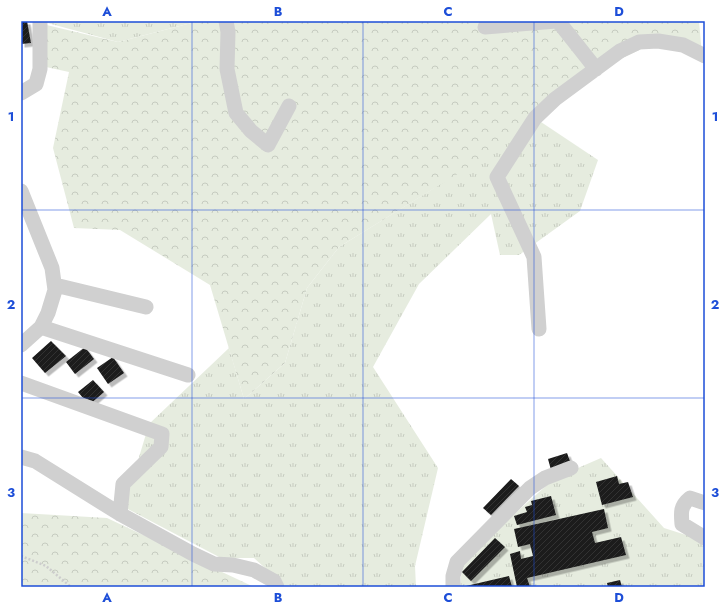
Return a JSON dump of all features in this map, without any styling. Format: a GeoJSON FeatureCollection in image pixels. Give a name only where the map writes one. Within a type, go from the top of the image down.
{"type":"FeatureCollection","features":[{"type":"Feature","properties":{"kind":"street"},"geometry":{"type":"LineString","coordinates":[[21,93],[36,84],[40,69],[40,21]]}},
{"type":"Feature","properties":{"kind":"street"},"geometry":{"type":"LineString","coordinates":[[226,21],[228,32],[227,69],[236,114],[251,131],[268,146],[289,106]]}},
{"type":"Feature","properties":{"kind":"street"},"geometry":{"type":"LineString","coordinates":[[485,27],[557,21],[596,69]]}},
{"type":"Feature","properties":{"kind":"street"},"geometry":{"type":"LineString","coordinates":[[539,329],[534,257],[497,177],[536,118],[555,100],[620,51],[639,42],[658,41],[683,45],[705,56]]}},
{"type":"Feature","properties":{"kind":"street"},"geometry":{"type":"LineString","coordinates":[[21,191],[52,268],[55,285],[55,290],[48,313],[41,327],[21,345]]}},
{"type":"Feature","properties":{"kind":"street"},"geometry":{"type":"LineString","coordinates":[[55,285],[146,307]]}},
{"type":"Feature","properties":{"kind":"street"},"geometry":{"type":"LineString","coordinates":[[41,327],[188,375]]}},
{"type":"Feature","properties":{"kind":"street"},"geometry":{"type":"LineString","coordinates":[[21,383],[162,434],[161,447],[123,484],[120,514]]}},
{"type":"Feature","properties":{"kind":"street"},"geometry":{"type":"LineString","coordinates":[[21,457],[35,461],[120,514],[193,554],[214,564],[233,565],[254,570],[274,581],[278,587]]}},
{"type":"Feature","properties":{"kind":"street"},"geometry":{"type":"LineString","coordinates":[[453,587],[453,576],[457,562],[462,556],[530,488],[545,478],[571,468]]}},
{"type":"Feature","properties":{"kind":"street"},"geometry":{"type":"LineString","coordinates":[[705,503],[690,498],[684,503],[681,514],[682,524],[705,538]]}},
{"type":"Feature","properties":{"kind":"path"},"geometry":{"type":"LineString","coordinates":[[21,556],[46,566],[71,587]]}},
{"type":"Feature","properties":{"kind":"green space"},"geometry":{"type":"Polygon","coordinates":[[[40,21],[199,21],[118,42],[40,21]]]}},
{"type":"Feature","properties":{"kind":"green space"},"geometry":{"type":"Polygon","coordinates":[[[199,21],[699,21],[702,55],[658,41],[589,74],[485,157],[339,247],[307,288],[285,363],[244,399],[210,285],[120,230],[74,228],[53,148],[69,72],[37,65],[34,22],[118,42],[199,21]]]}},
{"type":"Feature","properties":{"kind":"green space"},"geometry":{"type":"Polygon","coordinates":[[[535,118],[598,160],[580,211],[519,255],[500,255],[491,214],[419,284],[373,367],[438,468],[415,566],[416,587],[286,587],[254,558],[221,558],[124,507],[149,424],[229,348],[244,399],[285,363],[307,288],[339,247],[431,190],[535,118]]]}},
{"type":"Feature","properties":{"kind":"green space"},"geometry":{"type":"Polygon","coordinates":[[[601,458],[664,528],[705,541],[705,587],[460,587],[462,567],[502,525],[555,478],[601,458]]]}},
{"type":"Feature","properties":{"kind":"green space"},"geometry":{"type":"Polygon","coordinates":[[[21,513],[107,518],[254,587],[21,587],[21,513]]]}},
{"type":"Feature","properties":{"kind":"building"},"geometry":{"type":"Polygon","coordinates":[[[21,21],[27,21],[31,43],[21,44],[21,21]]]}},
{"type":"Feature","properties":{"kind":"building"},"geometry":{"type":"Polygon","coordinates":[[[51,341],[66,356],[45,373],[32,358],[51,341]]]}},
{"type":"Feature","properties":{"kind":"building"},"geometry":{"type":"Polygon","coordinates":[[[85,347],[94,359],[75,374],[66,362],[85,347]]]}},
{"type":"Feature","properties":{"kind":"building"},"geometry":{"type":"Polygon","coordinates":[[[113,357],[124,373],[108,384],[97,368],[113,357]]]}},
{"type":"Feature","properties":{"kind":"building"},"geometry":{"type":"Polygon","coordinates":[[[93,380],[104,392],[89,405],[78,392],[93,380]]]}},
{"type":"Feature","properties":{"kind":"building"},"geometry":{"type":"Polygon","coordinates":[[[567,453],[571,464],[551,470],[548,459],[567,453]]]}},
{"type":"Feature","properties":{"kind":"building"},"geometry":{"type":"Polygon","coordinates":[[[617,476],[619,484],[628,482],[633,497],[602,505],[596,482],[617,476]]]}},
{"type":"Feature","properties":{"kind":"building"},"geometry":{"type":"Polygon","coordinates":[[[511,479],[519,486],[491,515],[483,508],[511,479]]]}},
{"type":"Feature","properties":{"kind":"building"},"geometry":{"type":"Polygon","coordinates":[[[551,496],[556,515],[517,525],[514,516],[527,512],[525,507],[532,505],[531,501],[551,496]]]}},
{"type":"Feature","properties":{"kind":"building"},"geometry":{"type":"Polygon","coordinates":[[[604,509],[608,528],[592,532],[595,543],[621,537],[626,555],[527,578],[530,587],[517,587],[510,554],[520,551],[521,559],[533,556],[530,544],[518,547],[514,529],[604,509]]]}},
{"type":"Feature","properties":{"kind":"building"},"geometry":{"type":"Polygon","coordinates":[[[495,538],[505,547],[471,581],[462,572],[495,538]]]}},
{"type":"Feature","properties":{"kind":"building"},"geometry":{"type":"Polygon","coordinates":[[[509,576],[512,587],[466,587],[466,586],[509,576]]]}},
{"type":"Feature","properties":{"kind":"building"},"geometry":{"type":"Polygon","coordinates":[[[620,580],[622,587],[608,587],[607,583],[620,580]]]}}]}
